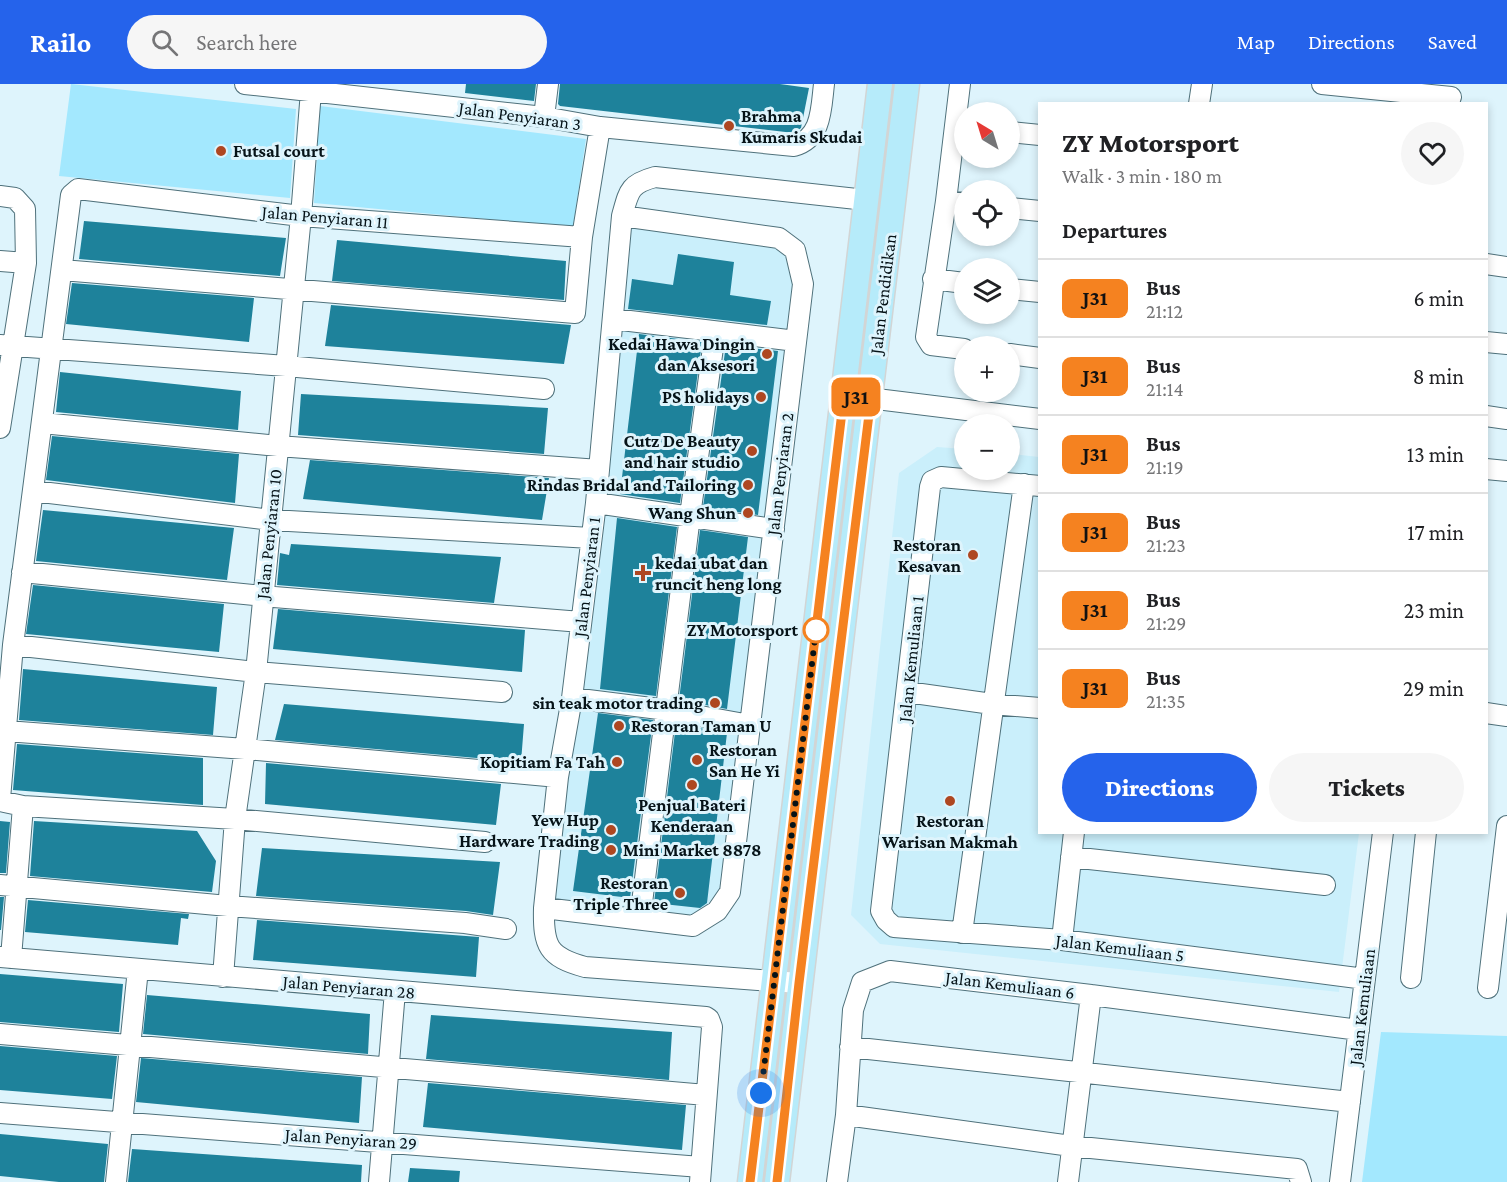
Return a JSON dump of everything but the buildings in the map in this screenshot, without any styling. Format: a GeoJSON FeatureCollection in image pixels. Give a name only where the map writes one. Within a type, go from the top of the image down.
{"type":"FeatureCollection","features":[{"type":"Feature","properties":{"kind":"main road","name":"Jalan Pendidikan"},"geometry":{"type":"LineString","coordinates":[[750,1182],[879,84]]}},
{"type":"Feature","properties":{"kind":"main road","name":"Jalan Pendidikan"},"geometry":{"type":"LineString","coordinates":[[777,1182],[908,84]]}},
{"type":"Feature","properties":{"kind":"street","name":"Jalan Penyiaran 3"},"geometry":{"type":"LineString","coordinates":[[245,84],[299,88],[544,117],[600,127],[794,146],[803,143],[814,134],[820,117],[824,84]]}},
{"type":"Feature","properties":{"kind":"street"},"geometry":{"type":"LineString","coordinates":[[544,117],[548,84]]}},
{"type":"Feature","properties":{"kind":"street"},"geometry":{"type":"LineString","coordinates":[[960,84],[960,102]]}},
{"type":"Feature","properties":{"kind":"street"},"geometry":{"type":"LineString","coordinates":[[1199,102],[1202,84]]}},
{"type":"Feature","properties":{"kind":"street"},"geometry":{"type":"LineString","coordinates":[[1322,84],[1452,95]]}},
{"type":"Feature","properties":{"kind":"street","name":"Jalan Penyiaran 10"},"geometry":{"type":"LineString","coordinates":[[223,977],[235,819],[256,672],[301,216],[299,88]]}},
{"type":"Feature","properties":{"kind":"street"},"geometry":{"type":"LineString","coordinates":[[485,842],[235,819],[23,806],[0,800],[13,645],[62,270],[575,313],[582,237],[600,127]]}},
{"type":"Feature","properties":{"kind":"street"},"geometry":{"type":"LineString","coordinates":[[1020,133],[1038,135]]}},
{"type":"Feature","properties":{"kind":"street","name":"Jalan Penyiaran 1"},"geometry":{"type":"LineString","coordinates":[[799,983],[585,967],[564,962],[550,950],[543,929],[544,908],[558,777],[572,698],[596,503],[622,216],[628,192],[638,182],[656,177],[866,200]]}},
{"type":"Feature","properties":{"kind":"street","name":"Jalan Penyiaran 11"},"geometry":{"type":"LineString","coordinates":[[62,270],[71,195],[78,189],[301,216],[582,237]]}},
{"type":"Feature","properties":{"kind":"street"},"geometry":{"type":"LineString","coordinates":[[1,419],[6,346],[26,263],[25,209],[15,198],[2,196]]}},
{"type":"Feature","properties":{"kind":"street"},"geometry":{"type":"LineString","coordinates":[[954,206],[933,279],[926,337],[931,345],[954,348]]}},
{"type":"Feature","properties":{"kind":"street"},"geometry":{"type":"LineString","coordinates":[[1020,209],[1038,211]]}},
{"type":"Feature","properties":{"kind":"street","name":"Jalan Penyiaran 2"},"geometry":{"type":"LineString","coordinates":[[544,908],[693,926],[717,911],[730,892],[803,284],[795,250],[778,238],[622,216]]}},
{"type":"Feature","properties":{"kind":"street"},"geometry":{"type":"LineString","coordinates":[[0,261],[26,263]]}},
{"type":"Feature","properties":{"kind":"street"},"geometry":{"type":"LineString","coordinates":[[1488,264],[1507,267]]}},
{"type":"Feature","properties":{"kind":"street"},"geometry":{"type":"LineString","coordinates":[[933,279],[954,282]]}},
{"type":"Feature","properties":{"kind":"street"},"geometry":{"type":"LineString","coordinates":[[1020,290],[1038,292]]}},
{"type":"Feature","properties":{"kind":"street"},"geometry":{"type":"LineString","coordinates":[[613,319],[796,341]]}},
{"type":"Feature","properties":{"kind":"street"},"geometry":{"type":"LineString","coordinates":[[640,919],[715,333]]}},
{"type":"Feature","properties":{"kind":"street"},"geometry":{"type":"LineString","coordinates":[[1488,342],[1507,344]]}},
{"type":"Feature","properties":{"kind":"street"},"geometry":{"type":"LineString","coordinates":[[6,346],[286,366],[544,388]]}},
{"type":"Feature","properties":{"kind":"street"},"geometry":{"type":"LineString","coordinates":[[1020,355],[1038,358]]}},
{"type":"Feature","properties":{"kind":"street"},"geometry":{"type":"LineString","coordinates":[[844,395],[1038,419]]}},
{"type":"Feature","properties":{"kind":"street"},"geometry":{"type":"LineString","coordinates":[[1488,417],[1507,419]]}},
{"type":"Feature","properties":{"kind":"street"},"geometry":{"type":"LineString","coordinates":[[42,423],[278,446],[599,470]]}},
{"type":"Feature","properties":{"kind":"street"},"geometry":{"type":"LineString","coordinates":[[1488,469],[1507,471]]}},
{"type":"Feature","properties":{"kind":"street","name":"Jalan Kemuliaan 1"},"geometry":{"type":"LineString","coordinates":[[881,911],[932,481],[941,477],[1031,485]]}},
{"type":"Feature","properties":{"kind":"street"},"geometry":{"type":"LineString","coordinates":[[962,933],[992,704],[1031,485]]}},
{"type":"Feature","properties":{"kind":"street"},"geometry":{"type":"LineString","coordinates":[[33,491],[272,520],[591,538]]}},
{"type":"Feature","properties":{"kind":"street"},"geometry":{"type":"LineString","coordinates":[[596,503],[774,529]]}},
{"type":"Feature","properties":{"kind":"street"},"geometry":{"type":"LineString","coordinates":[[22,572],[263,596],[580,622]]}},
{"type":"Feature","properties":{"kind":"street"},"geometry":{"type":"LineString","coordinates":[[13,645],[256,672],[502,692]]}},
{"type":"Feature","properties":{"kind":"street"},"geometry":{"type":"LineString","coordinates":[[907,692],[1038,708]]}},
{"type":"Feature","properties":{"kind":"street"},"geometry":{"type":"LineString","coordinates":[[572,698],[667,710],[750,725]]}},
{"type":"Feature","properties":{"kind":"street"},"geometry":{"type":"LineString","coordinates":[[1488,713],[1507,716]]}},
{"type":"Feature","properties":{"kind":"street"},"geometry":{"type":"LineString","coordinates":[[6,731],[245,749],[558,777]]}},
{"type":"Feature","properties":{"kind":"street"},"geometry":{"type":"LineString","coordinates":[[5,958],[8,886],[23,806]]}},
{"type":"Feature","properties":{"kind":"street"},"geometry":{"type":"LineString","coordinates":[[1488,988],[1507,826]]}},
{"type":"Feature","properties":{"kind":"street"},"geometry":{"type":"LineString","coordinates":[[1062,940],[1074,834]]}},
{"type":"Feature","properties":{"kind":"street","name":"Jalan Kemuliaan"},"geometry":{"type":"LineString","coordinates":[[1340,1182],[1383,834]]}},
{"type":"Feature","properties":{"kind":"street"},"geometry":{"type":"LineString","coordinates":[[1411,978],[1426,834]]}},
{"type":"Feature","properties":{"kind":"street"},"geometry":{"type":"LineString","coordinates":[[1071,857],[1325,885]]}},
{"type":"Feature","properties":{"kind":"street"},"geometry":{"type":"LineString","coordinates":[[8,886],[228,906],[465,922],[506,929]]}},
{"type":"Feature","properties":{"kind":"street","name":"Jalan Kemuliaan 5"},"geometry":{"type":"LineString","coordinates":[[881,911],[894,927],[1062,940],[1365,979]]}},
{"type":"Feature","properties":{"kind":"street","name":"Jalan Penyiaran 28"},"geometry":{"type":"LineString","coordinates":[[5,958],[698,1015],[709,1019],[712,1027],[706,1095]]}},
{"type":"Feature","properties":{"kind":"street"},"geometry":{"type":"LineString","coordinates":[[116,1182],[138,969]]}},
{"type":"Feature","properties":{"kind":"street","name":"Jalan Kemuliaan 6"},"geometry":{"type":"LineString","coordinates":[[837,1182],[846,1115],[853,1010],[862,982],[890,971],[1359,1030]]}},
{"type":"Feature","properties":{"kind":"street"},"geometry":{"type":"LineString","coordinates":[[379,1182],[395,991]]}},
{"type":"Feature","properties":{"kind":"street"},"geometry":{"type":"LineString","coordinates":[[1068,1182],[1091,995]]}},
{"type":"Feature","properties":{"kind":"street"},"geometry":{"type":"LineString","coordinates":[[0,1034],[706,1095],[701,1174]]}},
{"type":"Feature","properties":{"kind":"street"},"geometry":{"type":"LineString","coordinates":[[850,1047],[1350,1102]]}},
{"type":"Feature","properties":{"kind":"street","name":"Jalan Penyiaran 29"},"geometry":{"type":"LineString","coordinates":[[0,1113],[383,1142],[701,1174]]}},
{"type":"Feature","properties":{"kind":"street"},"geometry":{"type":"LineString","coordinates":[[846,1115],[1071,1146],[1298,1169],[1301,1182]]}},
{"type":"Feature","properties":{"kind":"shaded area"},"geometry":{"type":"Polygon","coordinates":[[[71,84],[296,109],[290,198],[59,176],[71,84]]]}},
{"type":"Feature","properties":{"kind":"shaded area"},"geometry":{"type":"Polygon","coordinates":[[[320,106],[586,139],[573,227],[314,203],[320,106]]]}},
{"type":"Feature","properties":{"kind":"shaded area"},"geometry":{"type":"Polygon","coordinates":[[[617,209],[801,245],[736,892],[696,932],[537,913],[567,690],[617,209]]]}},
{"type":"Feature","properties":{"kind":"shaded area"},"geometry":{"type":"Polygon","coordinates":[[[937,447],[954,448],[954,480],[1020,480],[1020,455],[1038,457],[1038,834],[1359,834],[1339,992],[880,944],[851,915],[899,473],[937,447]]]}},
{"type":"Feature","properties":{"kind":"shaded area"},"geometry":{"type":"Polygon","coordinates":[[[1381,1032],[1507,1036],[1507,1182],[1362,1182],[1381,1032]]]}},
{"type":"Feature","properties":{"kind":"bus line","name":"J31"},"geometry":{"type":"LineString","coordinates":[[750,1182],[844,395],[871,398],[799,983],[777,1182]]}},
{"type":"Feature","properties":{"kind":"place","name":"Brahma Kumaris Skudai"},"geometry":{"type":"Point","coordinates":[729,126]}},
{"type":"Feature","properties":{"kind":"place","name":"Futsal court"},"geometry":{"type":"Point","coordinates":[221,151]}},
{"type":"Feature","properties":{"kind":"place","name":"Kedai Hawa Dingin dan Aksesori"},"geometry":{"type":"Point","coordinates":[767,354]}},
{"type":"Feature","properties":{"kind":"place","name":"PS holidays"},"geometry":{"type":"Point","coordinates":[761,397]}},
{"type":"Feature","properties":{"kind":"place","name":"Cutz De Beauty and hair studio"},"geometry":{"type":"Point","coordinates":[752,451]}},
{"type":"Feature","properties":{"kind":"place","name":"Rindas Bridal and Tailoring"},"geometry":{"type":"Point","coordinates":[748,485]}},
{"type":"Feature","properties":{"kind":"place","name":"Wang Shun"},"geometry":{"type":"Point","coordinates":[748,513]}},
{"type":"Feature","properties":{"kind":"place","name":"Restoran Kesavan"},"geometry":{"type":"Point","coordinates":[973,555]}},
{"type":"Feature","properties":{"kind":"place","name":"kedai ubat dan runcit heng long"},"geometry":{"type":"Point","coordinates":[643,573]}},
{"type":"Feature","properties":{"kind":"place","name":"ZY Motorsport"},"geometry":{"type":"Point","coordinates":[816,630]}},
{"type":"Feature","properties":{"kind":"place","name":"sin teak motor trading"},"geometry":{"type":"Point","coordinates":[715,703]}},
{"type":"Feature","properties":{"kind":"place","name":"Restoran Taman U"},"geometry":{"type":"Point","coordinates":[619,726]}},
{"type":"Feature","properties":{"kind":"place","name":"Restoran San He Yi"},"geometry":{"type":"Point","coordinates":[697,760]}},
{"type":"Feature","properties":{"kind":"place","name":"Kopitiam Fa Tah"},"geometry":{"type":"Point","coordinates":[617,762]}},
{"type":"Feature","properties":{"kind":"place","name":"Penjual Bateri Kenderaan"},"geometry":{"type":"Point","coordinates":[692,785]}},
{"type":"Feature","properties":{"kind":"place","name":"Restoran Warisan Makmah"},"geometry":{"type":"Point","coordinates":[950,801]}},
{"type":"Feature","properties":{"kind":"place","name":"Yew Hup Hardware Trading"},"geometry":{"type":"Point","coordinates":[611,830]}},
{"type":"Feature","properties":{"kind":"place","name":"Mini Market 8878"},"geometry":{"type":"Point","coordinates":[611,850]}},
{"type":"Feature","properties":{"kind":"place","name":"Restoran Triple Three"},"geometry":{"type":"Point","coordinates":[680,893]}},
{"type":"Feature","properties":{"kind":"route"},"geometry":{"type":"LineString","coordinates":[[761,1093],[816,630]]}}]}
